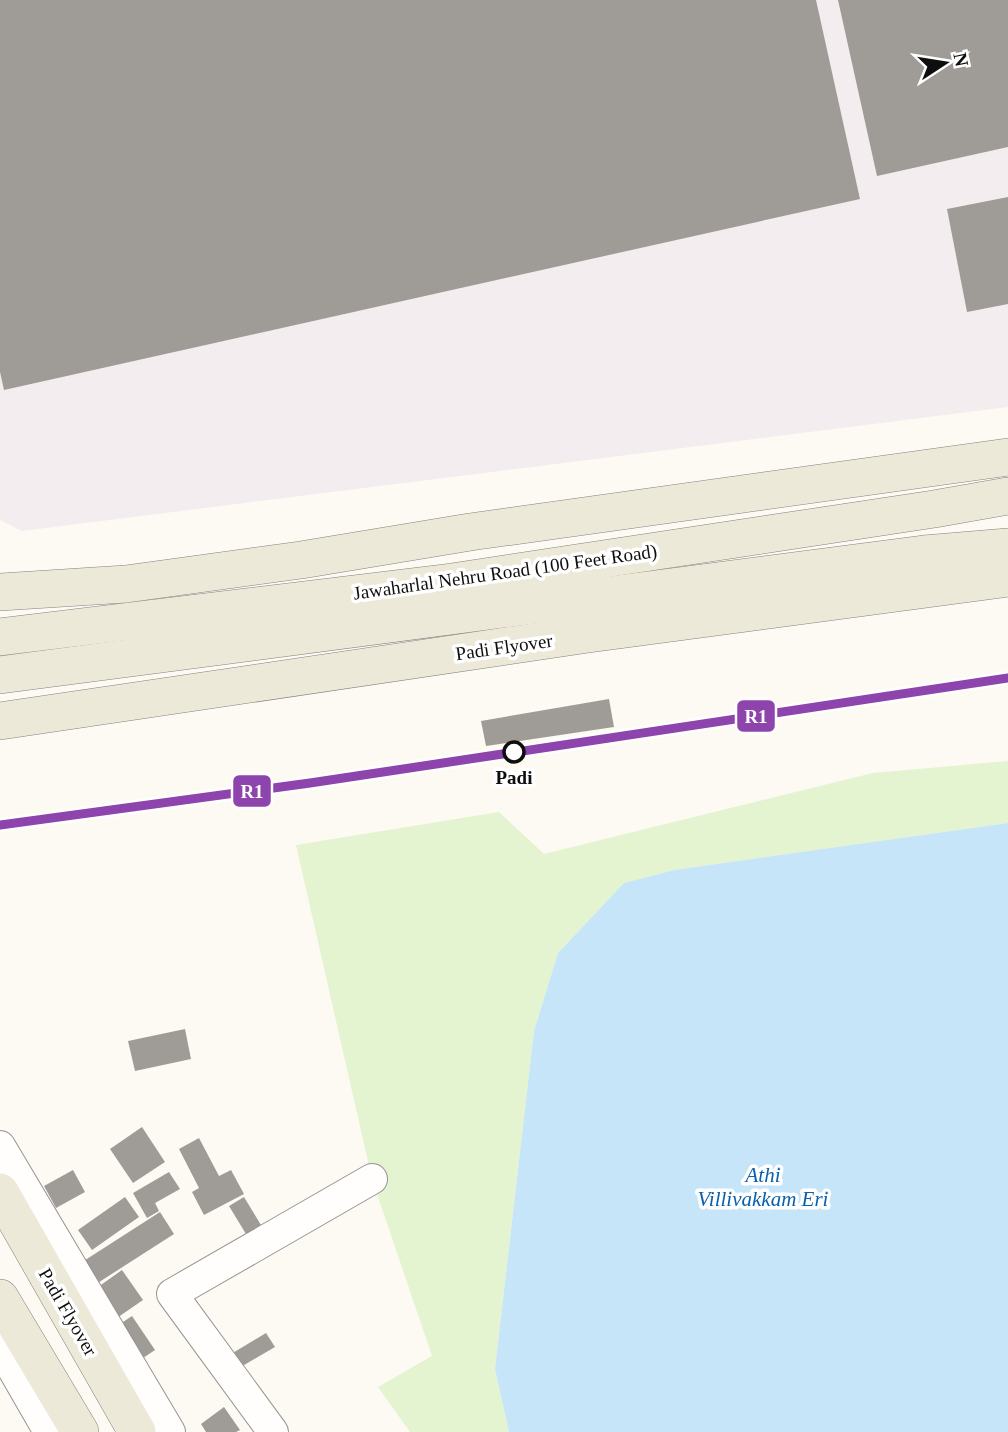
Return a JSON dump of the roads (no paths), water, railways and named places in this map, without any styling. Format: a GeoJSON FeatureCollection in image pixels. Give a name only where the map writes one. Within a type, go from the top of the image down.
{"type":"FeatureCollection","features":[{"type":"Feature","properties":{"kind":"main road"},"geometry":{"type":"LineString","coordinates":[[0,592],[126,584],[470,532],[1008,457]]}},
{"type":"Feature","properties":{"kind":"main road","name":"Jawaharlal Nehru Road (100 Feet Road)"},"geometry":{"type":"LineString","coordinates":[[0,636],[465,580],[934,509],[1008,495]]}},
{"type":"Feature","properties":{"kind":"main road","name":"Jawaharlal Nehru Road (100 Feet Road)"},"geometry":{"type":"LineString","coordinates":[[0,675],[924,554],[1008,547]]}},
{"type":"Feature","properties":{"kind":"main road","name":"Padi Flyover"},"geometry":{"type":"LineString","coordinates":[[0,721],[574,636],[1008,578]]}},
{"type":"Feature","properties":{"kind":"main road","name":"Padi Flyover"},"geometry":{"type":"LineString","coordinates":[[0,1192],[137,1432]]}},
{"type":"Feature","properties":{"kind":"main road"},"geometry":{"type":"LineString","coordinates":[[0,1298],[80,1432]]}},
{"type":"Feature","properties":{"kind":"street"},"geometry":{"type":"LineString","coordinates":[[0,1146],[170,1432]]}},
{"type":"Feature","properties":{"kind":"street"},"geometry":{"type":"LineString","coordinates":[[273,1432],[172,1293],[372,1179]]}},
{"type":"Feature","properties":{"kind":"street"},"geometry":{"type":"LineString","coordinates":[[0,1347],[49,1432]]}},
{"type":"Feature","properties":{"kind":"water","name":"Athi Villivakkam Eri"},"geometry":{"type":"Polygon","coordinates":[[[1008,823],[1008,1432],[509,1432],[495,1369],[534,1031],[558,953],[624,883],[674,870],[1008,823]]]}},
{"type":"Feature","properties":{"kind":"place","name":"Padi"},"geometry":{"type":"Point","coordinates":[514,752]}}]}
